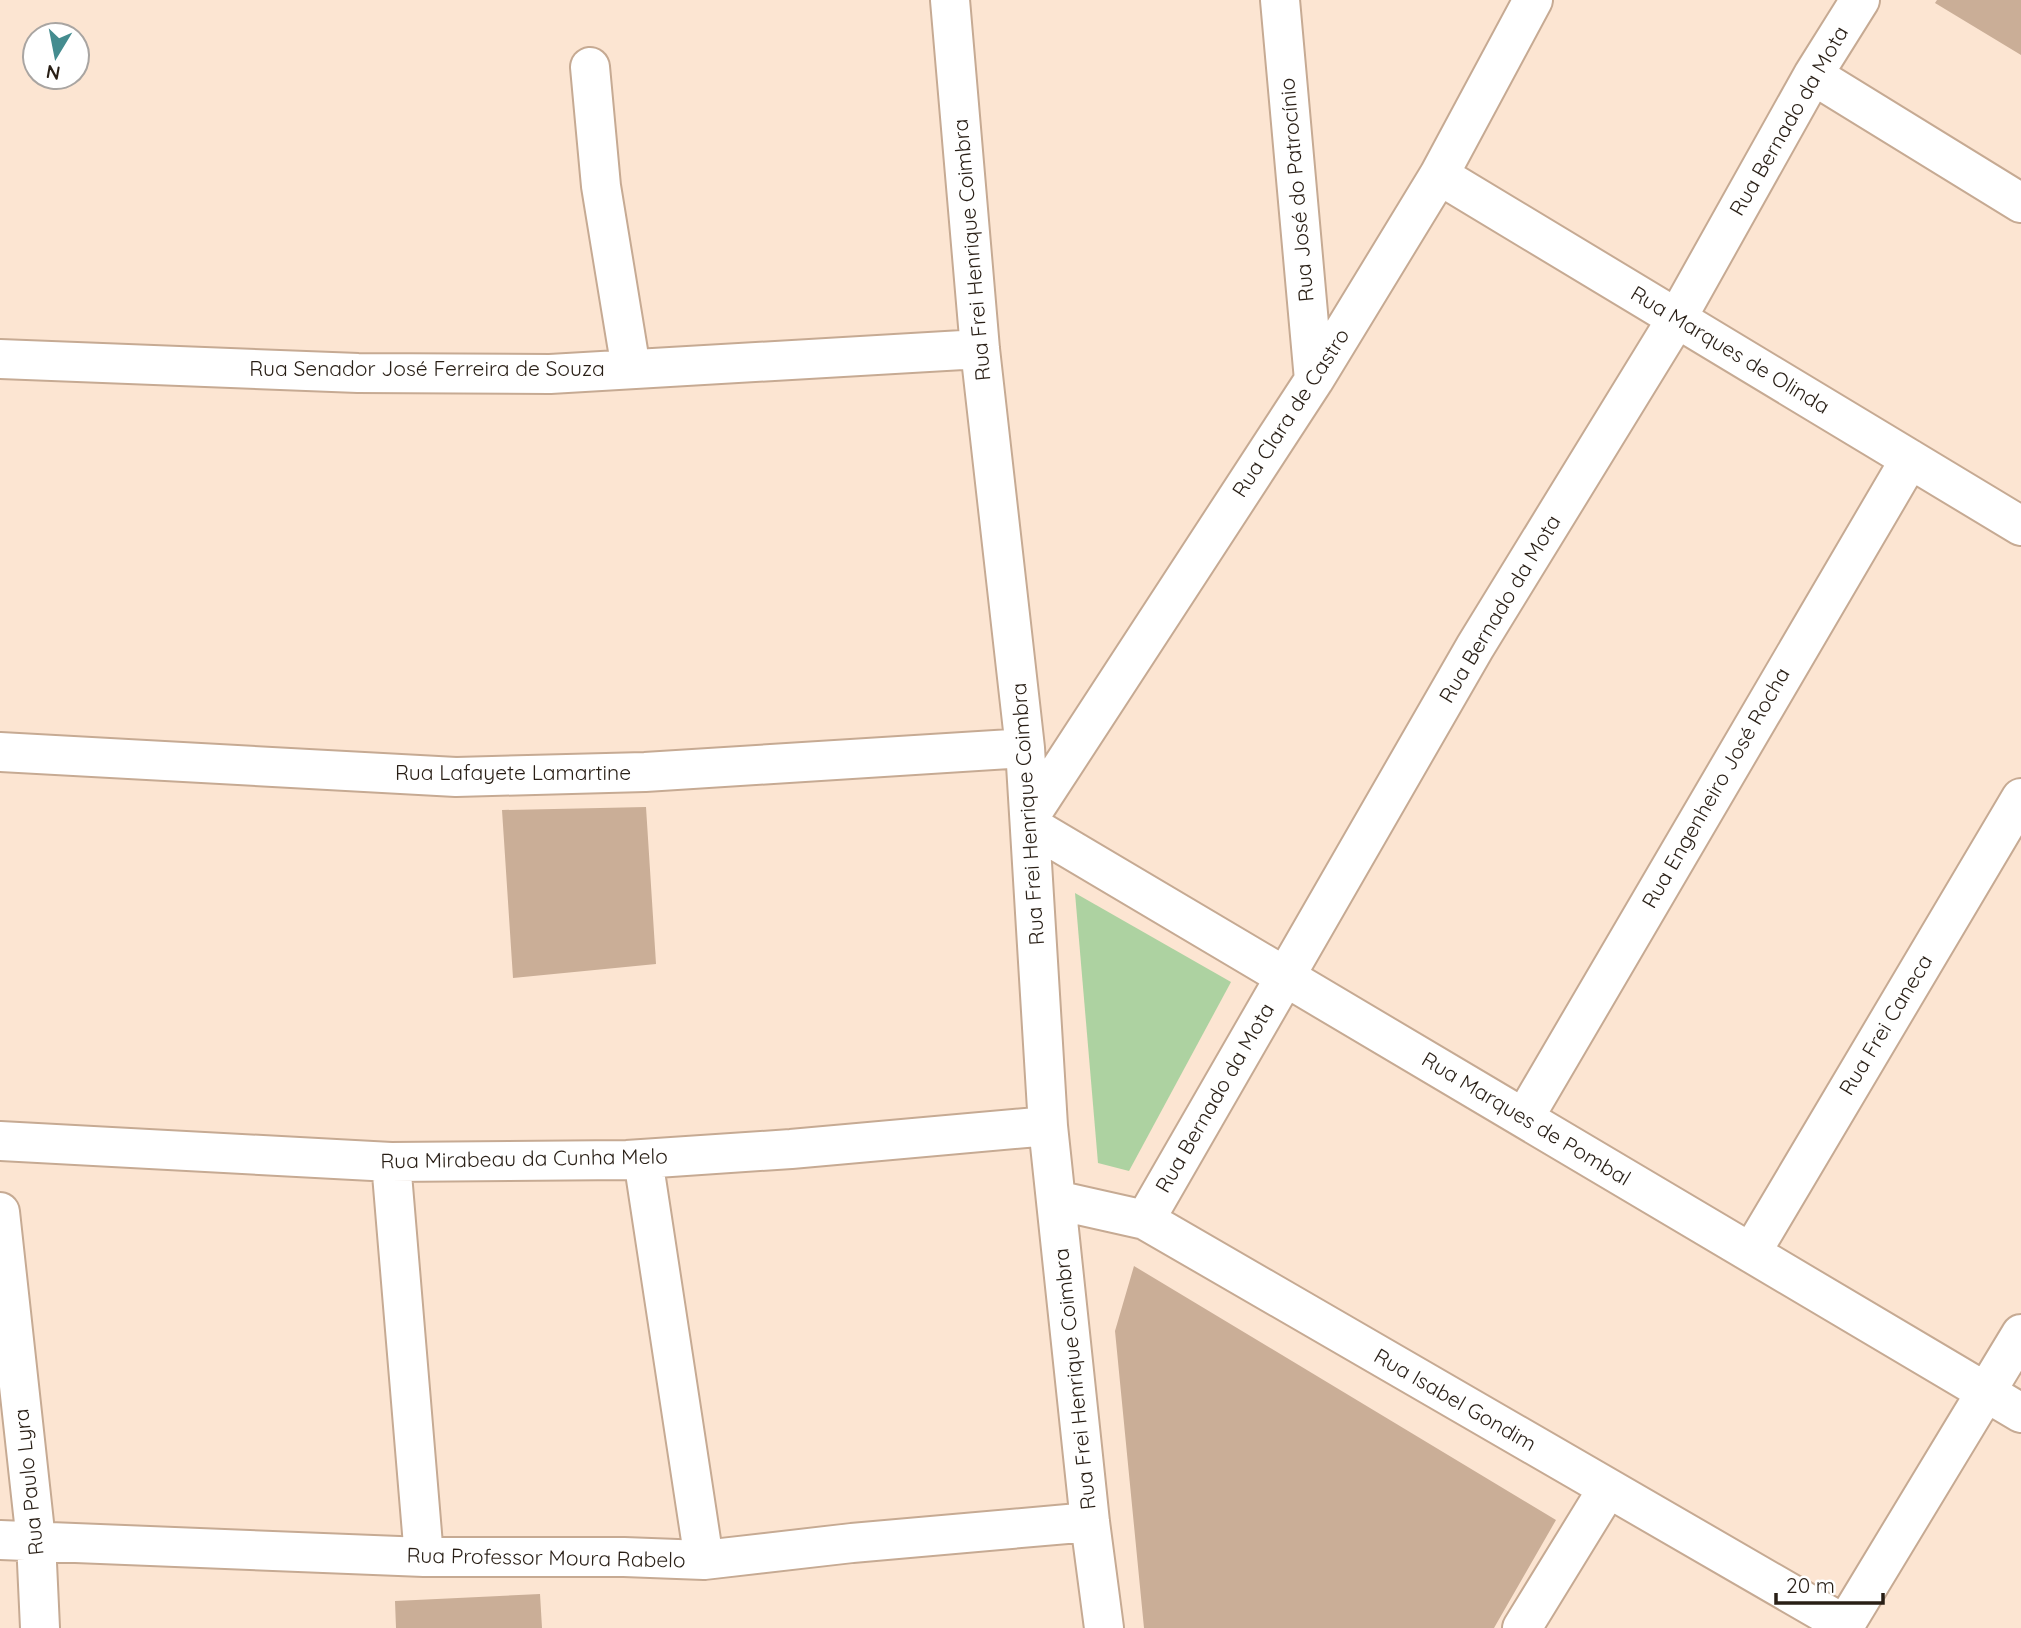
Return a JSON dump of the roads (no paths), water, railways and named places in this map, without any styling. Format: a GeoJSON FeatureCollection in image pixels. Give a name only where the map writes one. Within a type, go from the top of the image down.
{"type":"FeatureCollection","features":[{"type":"Feature","properties":{"kind":"street","name":"Rua Frei Henrique Coimbra"},"geometry":{"type":"LineString","coordinates":[[950,0],[980,349],[1025,748],[1048,1126],[1090,1522],[1104,1628]]}},
{"type":"Feature","properties":{"kind":"street","name":"Rua José do Patrocínio"},"geometry":{"type":"LineString","coordinates":[[1280,0],[1314,380]]}},
{"type":"Feature","properties":{"kind":"street","name":"Rua Clara de Castro"},"geometry":{"type":"LineString","coordinates":[[1030,821],[1314,380],[1439,175],[1533,0]]}},
{"type":"Feature","properties":{"kind":"street","name":"Rua Bernado da Mota"},"geometry":{"type":"LineString","coordinates":[[1145,1220],[1475,647],[1677,318],[1813,75],[1860,0]]}},
{"type":"Feature","properties":{"kind":"street"},"geometry":{"type":"LineString","coordinates":[[590,67],[601,186],[631,369]]}},
{"type":"Feature","properties":{"kind":"street"},"geometry":{"type":"LineString","coordinates":[[1813,75],[2021,204]]}},
{"type":"Feature","properties":{"kind":"street","name":"Rua Marques de Olinda"},"geometry":{"type":"LineString","coordinates":[[1439,175],[2021,526]]}},
{"type":"Feature","properties":{"kind":"street","name":"Rua Senador José Ferreira de Souza"},"geometry":{"type":"LineString","coordinates":[[0,359],[358,373],[550,374],[980,349]]}},
{"type":"Feature","properties":{"kind":"street","name":"Rua Engenheiro José Rocha"},"geometry":{"type":"LineString","coordinates":[[1524,1118],[1910,459]]}},
{"type":"Feature","properties":{"kind":"street","name":"Rua Lafayete Lamartine"},"geometry":{"type":"LineString","coordinates":[[0,752],[456,777],[645,772],[1025,748]]}},
{"type":"Feature","properties":{"kind":"street","name":"Rua Frei Caneca"},"geometry":{"type":"LineString","coordinates":[[1751,1253],[2021,798]]}},
{"type":"Feature","properties":{"kind":"street","name":"Rua Marques de Pombal"},"geometry":{"type":"LineString","coordinates":[[1030,821],[1284,976],[2021,1413]]}},
{"type":"Feature","properties":{"kind":"street","name":"Rua Mirabeau da Cunha Melo"},"geometry":{"type":"LineString","coordinates":[[0,1142],[391,1162],[643,1159],[805,1148],[1048,1126]]}},
{"type":"Feature","properties":{"kind":"street"},"geometry":{"type":"LineString","coordinates":[[643,1159],[704,1560]]}},
{"type":"Feature","properties":{"kind":"street"},"geometry":{"type":"LineString","coordinates":[[391,1162],[424,1557]]}},
{"type":"Feature","properties":{"kind":"street","name":"Rua Isabel Gondim"},"geometry":{"type":"LineString","coordinates":[[1056,1200],[1145,1220],[1844,1627]]}},
{"type":"Feature","properties":{"kind":"street","name":"Rua Paulo Lyra"},"geometry":{"type":"LineString","coordinates":[[0,1212],[18,1540],[40,1628]]}},
{"type":"Feature","properties":{"kind":"street"},"geometry":{"type":"LineString","coordinates":[[1844,1627],[2021,1334]]}},
{"type":"Feature","properties":{"kind":"street"},"geometry":{"type":"LineString","coordinates":[[1522,1628],[1608,1488]]}},
{"type":"Feature","properties":{"kind":"street","name":"Rua Professor Moura Rabelo"},"geometry":{"type":"LineString","coordinates":[[18,1540],[424,1557],[624,1557],[704,1560],[852,1543],[1090,1522]]}}]}
